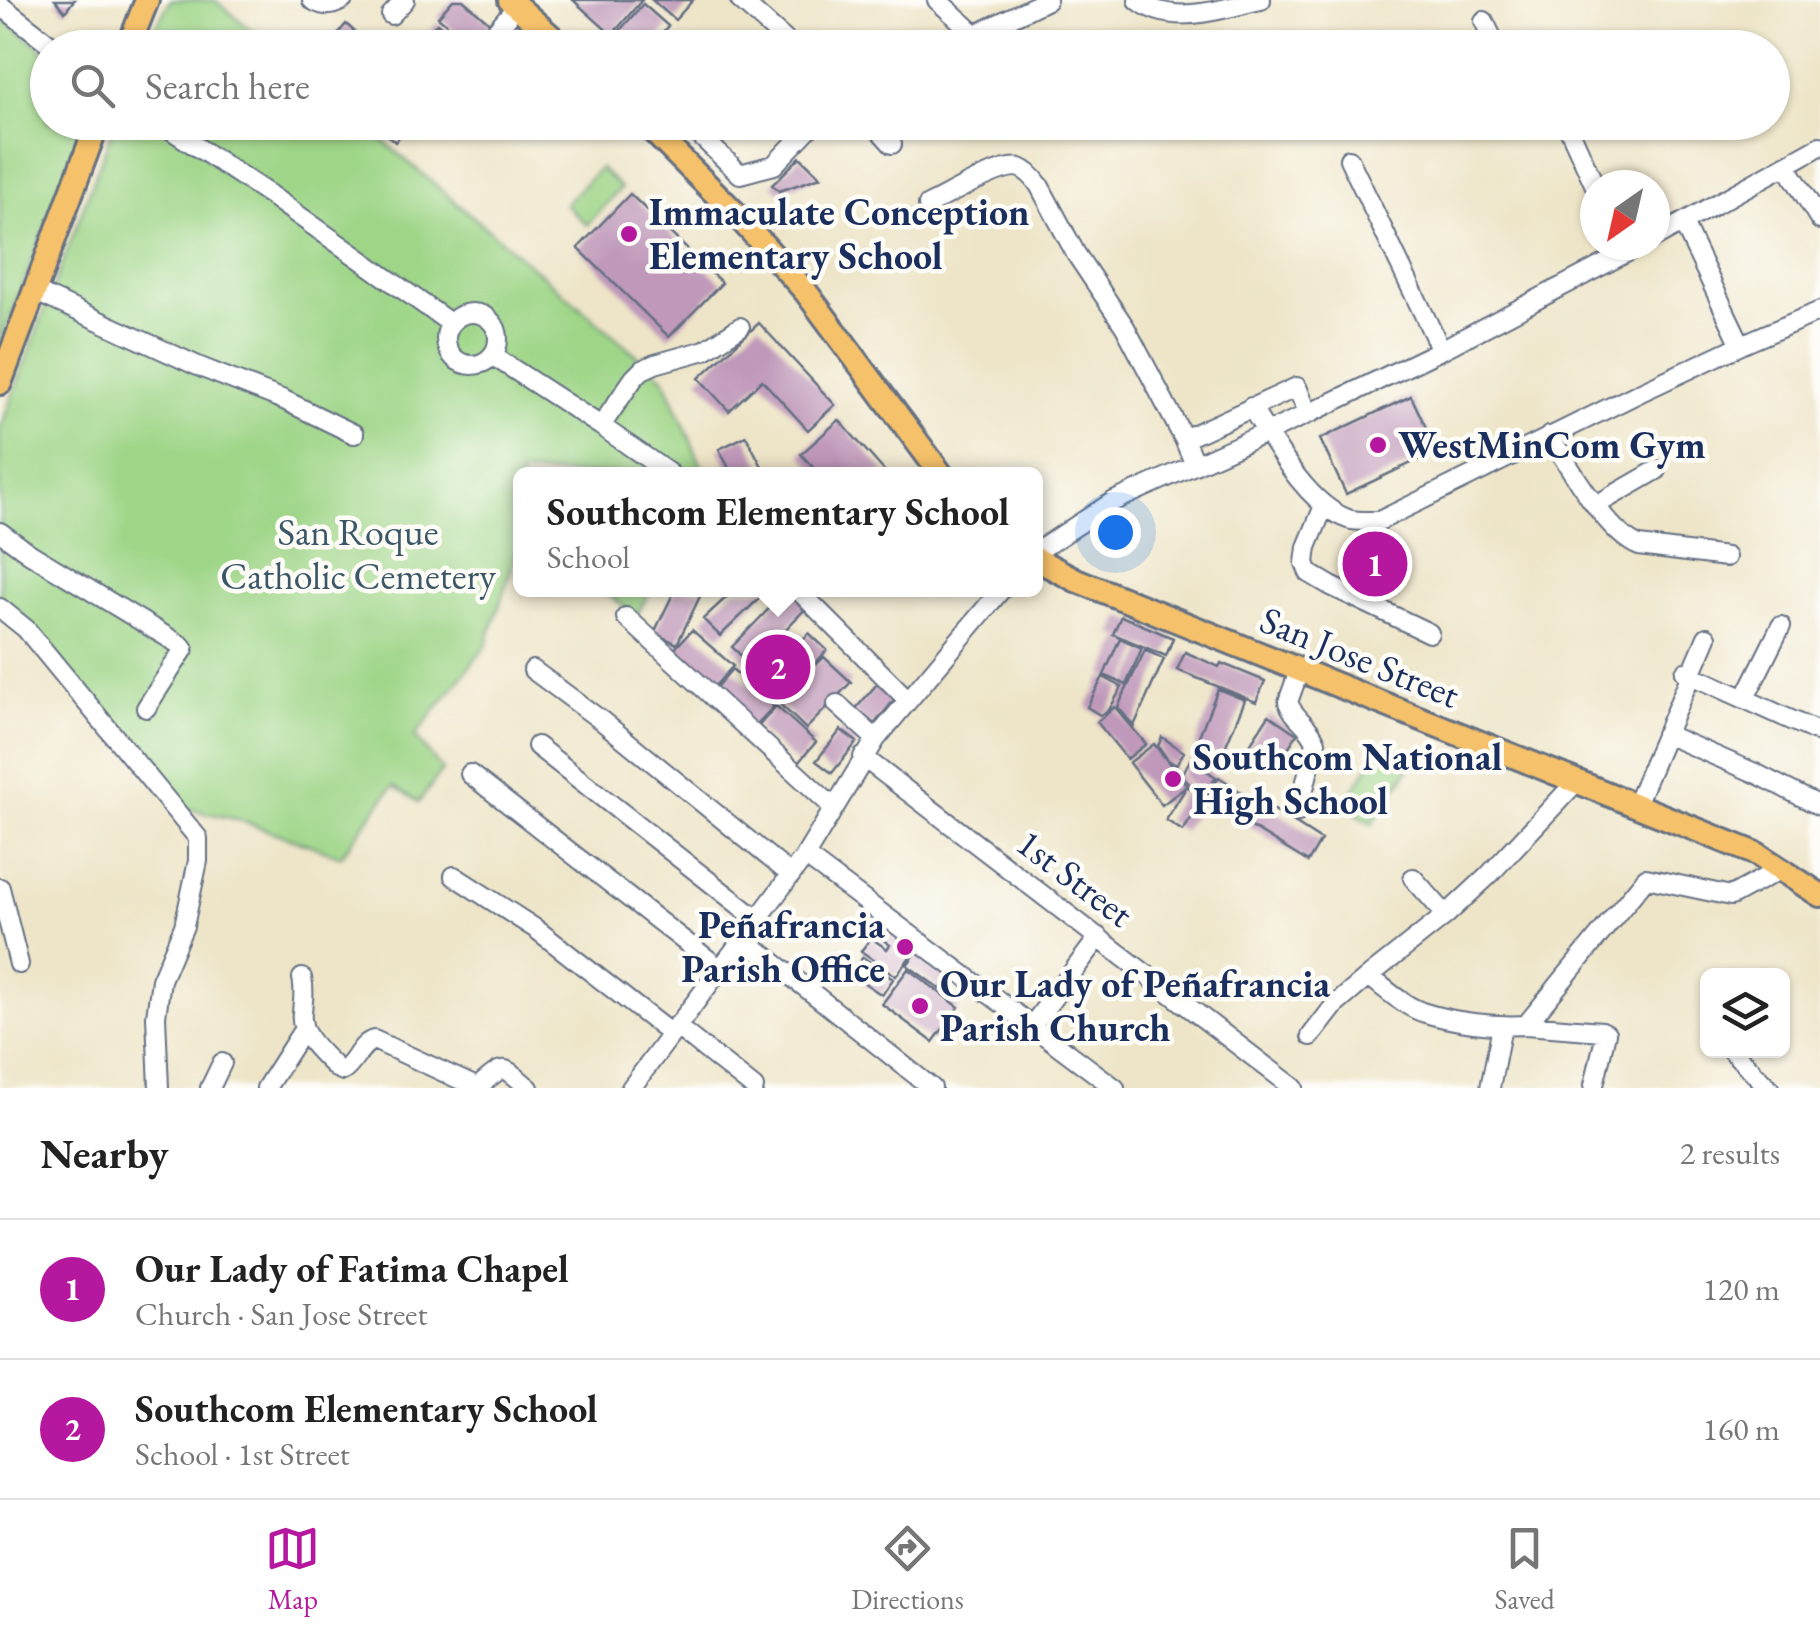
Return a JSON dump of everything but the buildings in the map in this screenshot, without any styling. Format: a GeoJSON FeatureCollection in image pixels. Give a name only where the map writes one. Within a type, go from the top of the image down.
{"type":"FeatureCollection","features":[{"type":"Feature","properties":{"kind":"main road"},"geometry":{"type":"LineString","coordinates":[[135,30],[146,0]]}},
{"type":"Feature","properties":{"kind":"main road"},"geometry":{"type":"LineString","coordinates":[[521,4],[546,30]]}},
{"type":"Feature","properties":{"kind":"main road"},"geometry":{"type":"LineString","coordinates":[[0,383],[91,140]]}},
{"type":"Feature","properties":{"kind":"main road"},"geometry":{"type":"LineString","coordinates":[[662,140],[806,292],[937,467]]}},
{"type":"Feature","properties":{"kind":"main road","name":"San Jose Street"},"geometry":{"type":"LineString","coordinates":[[1043,559],[1076,580],[1757,854],[1820,896]]}},
{"type":"Feature","properties":{"kind":"street"},"geometry":{"type":"LineString","coordinates":[[312,0],[331,6],[342,0]]}},
{"type":"Feature","properties":{"kind":"street"},"geometry":{"type":"LineString","coordinates":[[392,16],[405,0]]}},
{"type":"Feature","properties":{"kind":"street"},"geometry":{"type":"LineString","coordinates":[[740,0],[774,30]]}},
{"type":"Feature","properties":{"kind":"street"},"geometry":{"type":"LineString","coordinates":[[937,0],[970,30]]}},
{"type":"Feature","properties":{"kind":"street"},"geometry":{"type":"LineString","coordinates":[[983,30],[1047,0]]}},
{"type":"Feature","properties":{"kind":"street"},"geometry":{"type":"LineString","coordinates":[[1138,0],[1170,15],[1183,15],[1260,0]]}},
{"type":"Feature","properties":{"kind":"street"},"geometry":{"type":"LineString","coordinates":[[498,30],[521,4]]}},
{"type":"Feature","properties":{"kind":"street"},"geometry":{"type":"LineString","coordinates":[[0,5],[32,30]]}},
{"type":"Feature","properties":{"kind":"street"},"geometry":{"type":"LineString","coordinates":[[1484,21],[1488,30]]}},
{"type":"Feature","properties":{"kind":"street"},"geometry":{"type":"LineString","coordinates":[[187,140],[450,323]]}},
{"type":"Feature","properties":{"kind":"street"},"geometry":{"type":"LineString","coordinates":[[705,140],[740,174],[774,165],[798,140]]}},
{"type":"Feature","properties":{"kind":"street"},"geometry":{"type":"LineString","coordinates":[[888,140],[892,144]]}},
{"type":"Feature","properties":{"kind":"street"},"geometry":{"type":"LineString","coordinates":[[1574,140],[1588,170]]}},
{"type":"Feature","properties":{"kind":"street"},"geometry":{"type":"LineString","coordinates":[[1670,229],[1820,146]]}},
{"type":"Feature","properties":{"kind":"street"},"geometry":{"type":"LineString","coordinates":[[1348,158],[1441,350]]}},
{"type":"Feature","properties":{"kind":"street"},"geometry":{"type":"LineString","coordinates":[[1786,165],[1820,220]]}},
{"type":"Feature","properties":{"kind":"street"},"geometry":{"type":"LineString","coordinates":[[928,206],[1007,168],[1024,169],[1039,184],[1076,254],[1126,326],[1194,465]]}},
{"type":"Feature","properties":{"kind":"street"},"geometry":{"type":"LineString","coordinates":[[1683,222],[1741,345]]}},
{"type":"Feature","properties":{"kind":"street"},"geometry":{"type":"LineString","coordinates":[[1043,550],[1114,501],[1441,350],[1608,260]]}},
{"type":"Feature","properties":{"kind":"street"},"geometry":{"type":"LineString","coordinates":[[34,292],[354,434]]}},
{"type":"Feature","properties":{"kind":"street"},"geometry":{"type":"LineString","coordinates":[[1251,407],[1324,506],[1347,518],[1379,521],[1549,436],[1820,311]]}},
{"type":"Feature","properties":{"kind":"street"},"geometry":{"type":"LineString","coordinates":[[471,312],[493,322],[499,345],[494,356],[473,366],[461,364],[446,346],[450,323],[471,312]]}},
{"type":"Feature","properties":{"kind":"street"},"geometry":{"type":"LineString","coordinates":[[600,426],[642,370],[705,350],[740,327]]}},
{"type":"Feature","properties":{"kind":"street"},"geometry":{"type":"LineString","coordinates":[[494,356],[660,467]]}},
{"type":"Feature","properties":{"kind":"street"},"geometry":{"type":"LineString","coordinates":[[1184,439],[1297,387],[1308,414]]}},
{"type":"Feature","properties":{"kind":"street"},"geometry":{"type":"LineString","coordinates":[[1549,436],[1596,505],[1626,540],[1639,546],[1726,557]]}},
{"type":"Feature","properties":{"kind":"street"},"geometry":{"type":"LineString","coordinates":[[1596,505],[1657,470]]}},
{"type":"Feature","properties":{"kind":"street"},"geometry":{"type":"LineString","coordinates":[[1324,506],[1307,547],[1305,563],[1309,572],[1428,633]]}},
{"type":"Feature","properties":{"kind":"street"},"geometry":{"type":"LineString","coordinates":[[0,532],[182,646],[184,649],[146,708]]}},
{"type":"Feature","properties":{"kind":"street"},"geometry":{"type":"LineString","coordinates":[[805,597],[908,700]]}},
{"type":"Feature","properties":{"kind":"street"},"geometry":{"type":"LineString","coordinates":[[631,1088],[805,856],[876,739],[996,597]]}},
{"type":"Feature","properties":{"kind":"street"},"geometry":{"type":"LineString","coordinates":[[0,608],[26,629],[199,841],[184,926],[161,980],[156,1016],[159,1088]]}},
{"type":"Feature","properties":{"kind":"street"},"geometry":{"type":"LineString","coordinates":[[626,617],[834,808]]}},
{"type":"Feature","properties":{"kind":"street"},"geometry":{"type":"LineString","coordinates":[[1745,698],[1781,626]]}},
{"type":"Feature","properties":{"kind":"street"},"geometry":{"type":"LineString","coordinates":[[1636,804],[1688,673],[1707,637]]}},
{"type":"Feature","properties":{"kind":"street"},"geometry":{"type":"LineString","coordinates":[[534,670],[792,874]]}},
{"type":"Feature","properties":{"kind":"street"},"geometry":{"type":"LineString","coordinates":[[1298,671],[1288,702],[1308,725],[1316,742],[1298,812]]}},
{"type":"Feature","properties":{"kind":"street"},"geometry":{"type":"LineString","coordinates":[[1688,673],[1820,733]]}},
{"type":"Feature","properties":{"kind":"street"},"geometry":{"type":"LineString","coordinates":[[837,704],[876,739]]}},
{"type":"Feature","properties":{"kind":"street"},"geometry":{"type":"LineString","coordinates":[[1666,734],[1820,806]]}},
{"type":"Feature","properties":{"kind":"street"},"geometry":{"type":"LineString","coordinates":[[537,746],[757,919]]}},
{"type":"Feature","properties":{"kind":"street","name":"1st Street"},"geometry":{"type":"LineString","coordinates":[[863,757],[1294,1088]]}},
{"type":"Feature","properties":{"kind":"street"},"geometry":{"type":"LineString","coordinates":[[470,774],[719,968]]}},
{"type":"Feature","properties":{"kind":"street"},"geometry":{"type":"LineString","coordinates":[[1311,1036],[1334,1005],[1488,876],[1576,782]]}},
{"type":"Feature","properties":{"kind":"street"},"geometry":{"type":"LineString","coordinates":[[805,856],[1115,1088]]}},
{"type":"Feature","properties":{"kind":"street"},"geometry":{"type":"LineString","coordinates":[[1526,1025],[1646,878],[1731,896],[1782,869]]}},
{"type":"Feature","properties":{"kind":"street"},"geometry":{"type":"LineString","coordinates":[[0,876],[20,964]]}},
{"type":"Feature","properties":{"kind":"street"},"geometry":{"type":"LineString","coordinates":[[454,876],[536,929],[754,1088]]}},
{"type":"Feature","properties":{"kind":"street"},"geometry":{"type":"LineString","coordinates":[[1413,878],[1446,915]]}},
{"type":"Feature","properties":{"kind":"street"},"geometry":{"type":"LineString","coordinates":[[1031,1027],[1099,937]]}},
{"type":"Feature","properties":{"kind":"street"},"geometry":{"type":"LineString","coordinates":[[743,938],[932,1088]]}},
{"type":"Feature","properties":{"kind":"street"},"geometry":{"type":"LineString","coordinates":[[1370,976],[1389,993],[1420,1011],[1502,1026],[1602,1031],[1607,1036],[1594,1085]]}},
{"type":"Feature","properties":{"kind":"street"},"geometry":{"type":"LineString","coordinates":[[266,1088],[302,1030],[302,978]]}},
{"type":"Feature","properties":{"kind":"street"},"geometry":{"type":"LineString","coordinates":[[1490,1088],[1502,1026]]}},
{"type":"Feature","properties":{"kind":"street"},"geometry":{"type":"LineString","coordinates":[[302,1030],[343,1071],[367,1042],[374,1040],[474,1086],[501,1068],[529,1088]]}},
{"type":"Feature","properties":{"kind":"street"},"geometry":{"type":"LineString","coordinates":[[1739,1058],[1769,1088]]}},
{"type":"Feature","properties":{"kind":"street"},"geometry":{"type":"LineString","coordinates":[[210,1088],[222,1063]]}},
{"type":"Feature","properties":{"kind":"green space"},"geometry":{"type":"Polygon","coordinates":[[[170,0],[215,0],[251,30],[155,30],[170,0]]]}},
{"type":"Feature","properties":{"kind":"green space"},"geometry":{"type":"Polygon","coordinates":[[[0,16],[30,40],[30,140],[78,140],[0,345],[0,16]]]}},
{"type":"Feature","properties":{"kind":"green space","name":"San Roque Catholic Cemetery"},"geometry":{"type":"Polygon","coordinates":[[[109,140],[382,140],[664,378],[702,467],[513,467],[513,563],[486,646],[415,736],[442,770],[419,802],[393,786],[341,856],[236,819],[177,807],[21,613],[0,602],[0,429],[109,140]]]}},
{"type":"Feature","properties":{"kind":"green space"},"geometry":{"type":"Polygon","coordinates":[[[600,168],[621,188],[587,225],[565,204],[600,168]]]}},
{"type":"Feature","properties":{"kind":"green space"},"geometry":{"type":"Polygon","coordinates":[[[612,597],[647,597],[636,616],[612,597]]]}},
{"type":"Feature","properties":{"kind":"green space"},"geometry":{"type":"Polygon","coordinates":[[[1380,750],[1409,769],[1372,824],[1343,805],[1380,750]]]}},
{"type":"Feature","properties":{"kind":"place","name":"Immaculate Conception Elementary School"},"geometry":{"type":"Point","coordinates":[629,234]}},
{"type":"Feature","properties":{"kind":"place","name":"WestMinCom Gym"},"geometry":{"type":"Point","coordinates":[1378,445]}},
{"type":"Feature","properties":{"kind":"place","name":"Our Lady of Fatima Chapel"},"geometry":{"type":"Point","coordinates":[1375,564]}},
{"type":"Feature","properties":{"kind":"place","name":"Southcom Elementary School"},"geometry":{"type":"Point","coordinates":[778,667]}},
{"type":"Feature","properties":{"kind":"place","name":"Southcom National High School"},"geometry":{"type":"Point","coordinates":[1173,779]}},
{"type":"Feature","properties":{"kind":"place","name":"Peñafrancia Parish Office"},"geometry":{"type":"Point","coordinates":[905,947]}},
{"type":"Feature","properties":{"kind":"place","name":"Our Lady of Peñafrancia Parish Church"},"geometry":{"type":"Point","coordinates":[920,1006]}}]}
